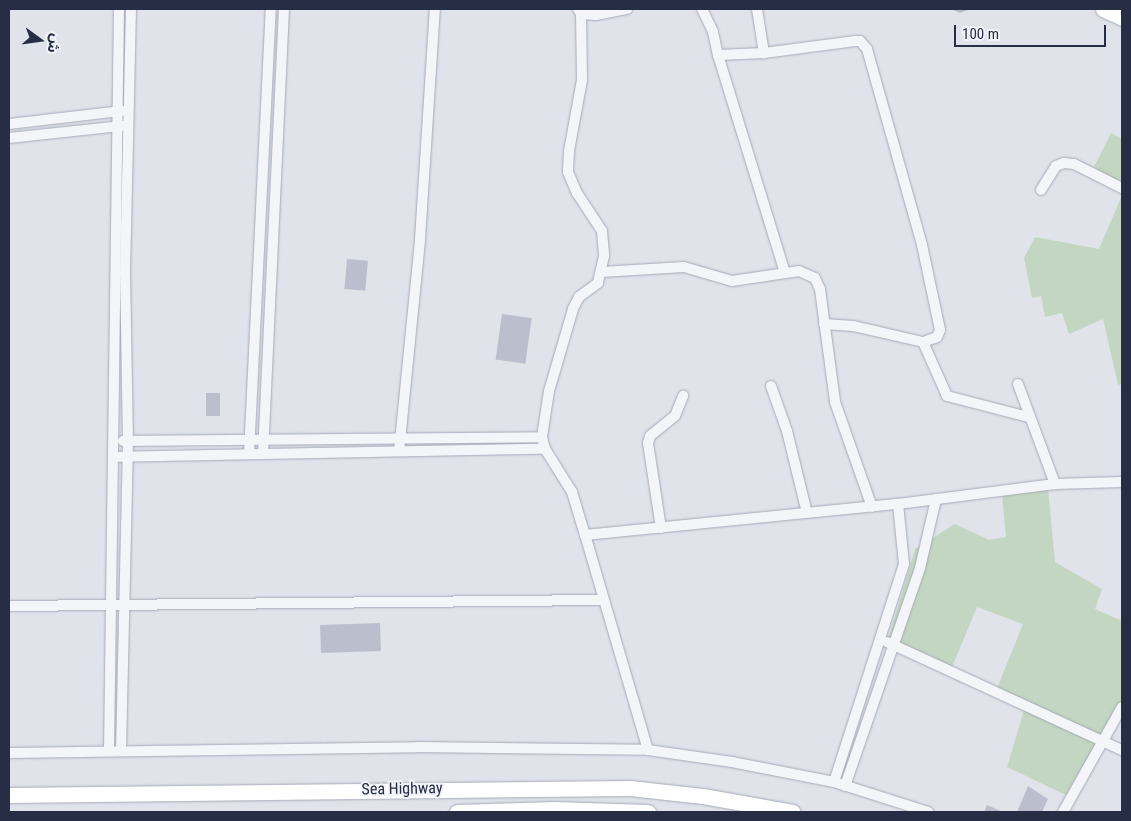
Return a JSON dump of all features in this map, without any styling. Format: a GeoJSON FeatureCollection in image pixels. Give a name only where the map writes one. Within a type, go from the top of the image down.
{"type":"FeatureCollection","features":[{"type":"Feature","properties":{"kind":"highway"},"geometry":{"type":"LineString","coordinates":[[1103,9],[1122,18]]}},
{"type":"Feature","properties":{"kind":"highway","name":"Sea Highway"},"geometry":{"type":"LineString","coordinates":[[9,795],[630,788],[703,796],[792,812]]}},
{"type":"Feature","properties":{"kind":"highway","name":"Sea Highway"},"geometry":{"type":"LineString","coordinates":[[457,812],[554,809],[648,812]]}},
{"type":"Feature","properties":{"kind":"street"},"geometry":{"type":"LineString","coordinates":[[109,751],[116,112],[119,9]]}},
{"type":"Feature","properties":{"kind":"street"},"geometry":{"type":"LineString","coordinates":[[122,751],[128,457],[126,273],[131,9]]}},
{"type":"Feature","properties":{"kind":"street"},"geometry":{"type":"LineString","coordinates":[[249,454],[271,9]]}},
{"type":"Feature","properties":{"kind":"street"},"geometry":{"type":"LineString","coordinates":[[263,454],[284,9]]}},
{"type":"Feature","properties":{"kind":"street"},"geometry":{"type":"LineString","coordinates":[[399,451],[420,239],[434,9]]}},
{"type":"Feature","properties":{"kind":"street"},"geometry":{"type":"LineString","coordinates":[[627,9],[596,15],[579,11],[580,103],[568,162],[572,184],[602,232],[605,242],[598,283],[580,297],[572,309],[549,391],[542,437],[545,449],[569,486],[648,750]]}},
{"type":"Feature","properties":{"kind":"street"},"geometry":{"type":"LineString","coordinates":[[702,9],[713,32],[718,55],[786,273]]}},
{"type":"Feature","properties":{"kind":"street"},"geometry":{"type":"LineString","coordinates":[[757,9],[764,53]]}},
{"type":"Feature","properties":{"kind":"street"},"geometry":{"type":"LineString","coordinates":[[718,55],[764,53],[855,41],[864,44],[922,245],[940,322],[937,337],[923,342],[853,326],[824,324]]}},
{"type":"Feature","properties":{"kind":"street"},"geometry":{"type":"LineString","coordinates":[[9,124],[128,111]]}},
{"type":"Feature","properties":{"kind":"street"},"geometry":{"type":"LineString","coordinates":[[9,138],[128,126]]}},
{"type":"Feature","properties":{"kind":"street"},"geometry":{"type":"LineString","coordinates":[[1041,190],[1056,166],[1064,163],[1074,164],[1122,188]]}},
{"type":"Feature","properties":{"kind":"street"},"geometry":{"type":"LineString","coordinates":[[601,272],[684,266],[738,281],[799,271],[815,278],[836,402],[872,507]]}},
{"type":"Feature","properties":{"kind":"street"},"geometry":{"type":"LineString","coordinates":[[923,342],[947,396],[1028,417]]}},
{"type":"Feature","properties":{"kind":"street"},"geometry":{"type":"LineString","coordinates":[[1018,384],[1028,417],[1055,484]]}},
{"type":"Feature","properties":{"kind":"street"},"geometry":{"type":"LineString","coordinates":[[771,386],[787,431],[807,513]]}},
{"type":"Feature","properties":{"kind":"street"},"geometry":{"type":"LineString","coordinates":[[662,528],[648,443],[650,436],[675,416],[683,396]]}},
{"type":"Feature","properties":{"kind":"street"},"geometry":{"type":"LineString","coordinates":[[113,441],[542,437]]}},
{"type":"Feature","properties":{"kind":"street"},"geometry":{"type":"LineString","coordinates":[[113,457],[545,449]]}},
{"type":"Feature","properties":{"kind":"street"},"geometry":{"type":"LineString","coordinates":[[585,535],[872,507],[1055,484],[1122,482]]}},
{"type":"Feature","properties":{"kind":"street"},"geometry":{"type":"LineString","coordinates":[[846,786],[920,568],[936,500]]}},
{"type":"Feature","properties":{"kind":"street"},"geometry":{"type":"LineString","coordinates":[[834,782],[882,640],[904,564],[898,504]]}},
{"type":"Feature","properties":{"kind":"street"},"geometry":{"type":"LineString","coordinates":[[9,606],[603,600]]}},
{"type":"Feature","properties":{"kind":"street"},"geometry":{"type":"LineString","coordinates":[[882,640],[1104,740],[1122,750]]}},
{"type":"Feature","properties":{"kind":"street"},"geometry":{"type":"LineString","coordinates":[[1063,812],[1122,707]]}},
{"type":"Feature","properties":{"kind":"street"},"geometry":{"type":"LineString","coordinates":[[9,753],[500,747],[648,750],[732,762],[834,782],[928,812]]}},
{"type":"Feature","properties":{"kind":"green space"},"geometry":{"type":"Polygon","coordinates":[[[1111,133],[1122,139],[1122,188],[1094,167],[1111,133]]]}},
{"type":"Feature","properties":{"kind":"green space"},"geometry":{"type":"Polygon","coordinates":[[[1122,195],[1122,384],[1118,385],[1103,319],[1069,334],[1062,313],[1045,317],[1041,296],[1032,298],[1024,258],[1035,237],[1099,249],[1122,195]]]}},
{"type":"Feature","properties":{"kind":"green space"},"geometry":{"type":"Polygon","coordinates":[[[1048,488],[1055,562],[1102,589],[1095,609],[1122,621],[1122,721],[1115,722],[1070,797],[1007,767],[1025,707],[996,691],[1023,624],[977,607],[950,672],[886,646],[915,549],[955,524],[989,540],[1006,537],[1002,496],[1048,488]]]}},
{"type":"Feature","properties":{"kind":"building"},"geometry":{"type":"Polygon","coordinates":[[[951,9],[970,9],[960,13],[951,9]]]}},
{"type":"Feature","properties":{"kind":"building"},"geometry":{"type":"Polygon","coordinates":[[[347,259],[368,261],[365,291],[344,289],[347,259]]]}},
{"type":"Feature","properties":{"kind":"building"},"geometry":{"type":"Polygon","coordinates":[[[502,314],[532,318],[525,364],[496,360],[502,314]]]}},
{"type":"Feature","properties":{"kind":"building"},"geometry":{"type":"Polygon","coordinates":[[[206,393],[220,393],[220,416],[206,416],[206,393]]]}},
{"type":"Feature","properties":{"kind":"building"},"geometry":{"type":"Polygon","coordinates":[[[380,623],[381,651],[321,653],[320,625],[380,623]]]}},
{"type":"Feature","properties":{"kind":"building"},"geometry":{"type":"Polygon","coordinates":[[[1028,786],[1048,799],[1042,812],[1017,812],[1028,786]]]}},
{"type":"Feature","properties":{"kind":"building"},"geometry":{"type":"Polygon","coordinates":[[[987,805],[1003,812],[984,812],[987,805]]]}}]}
